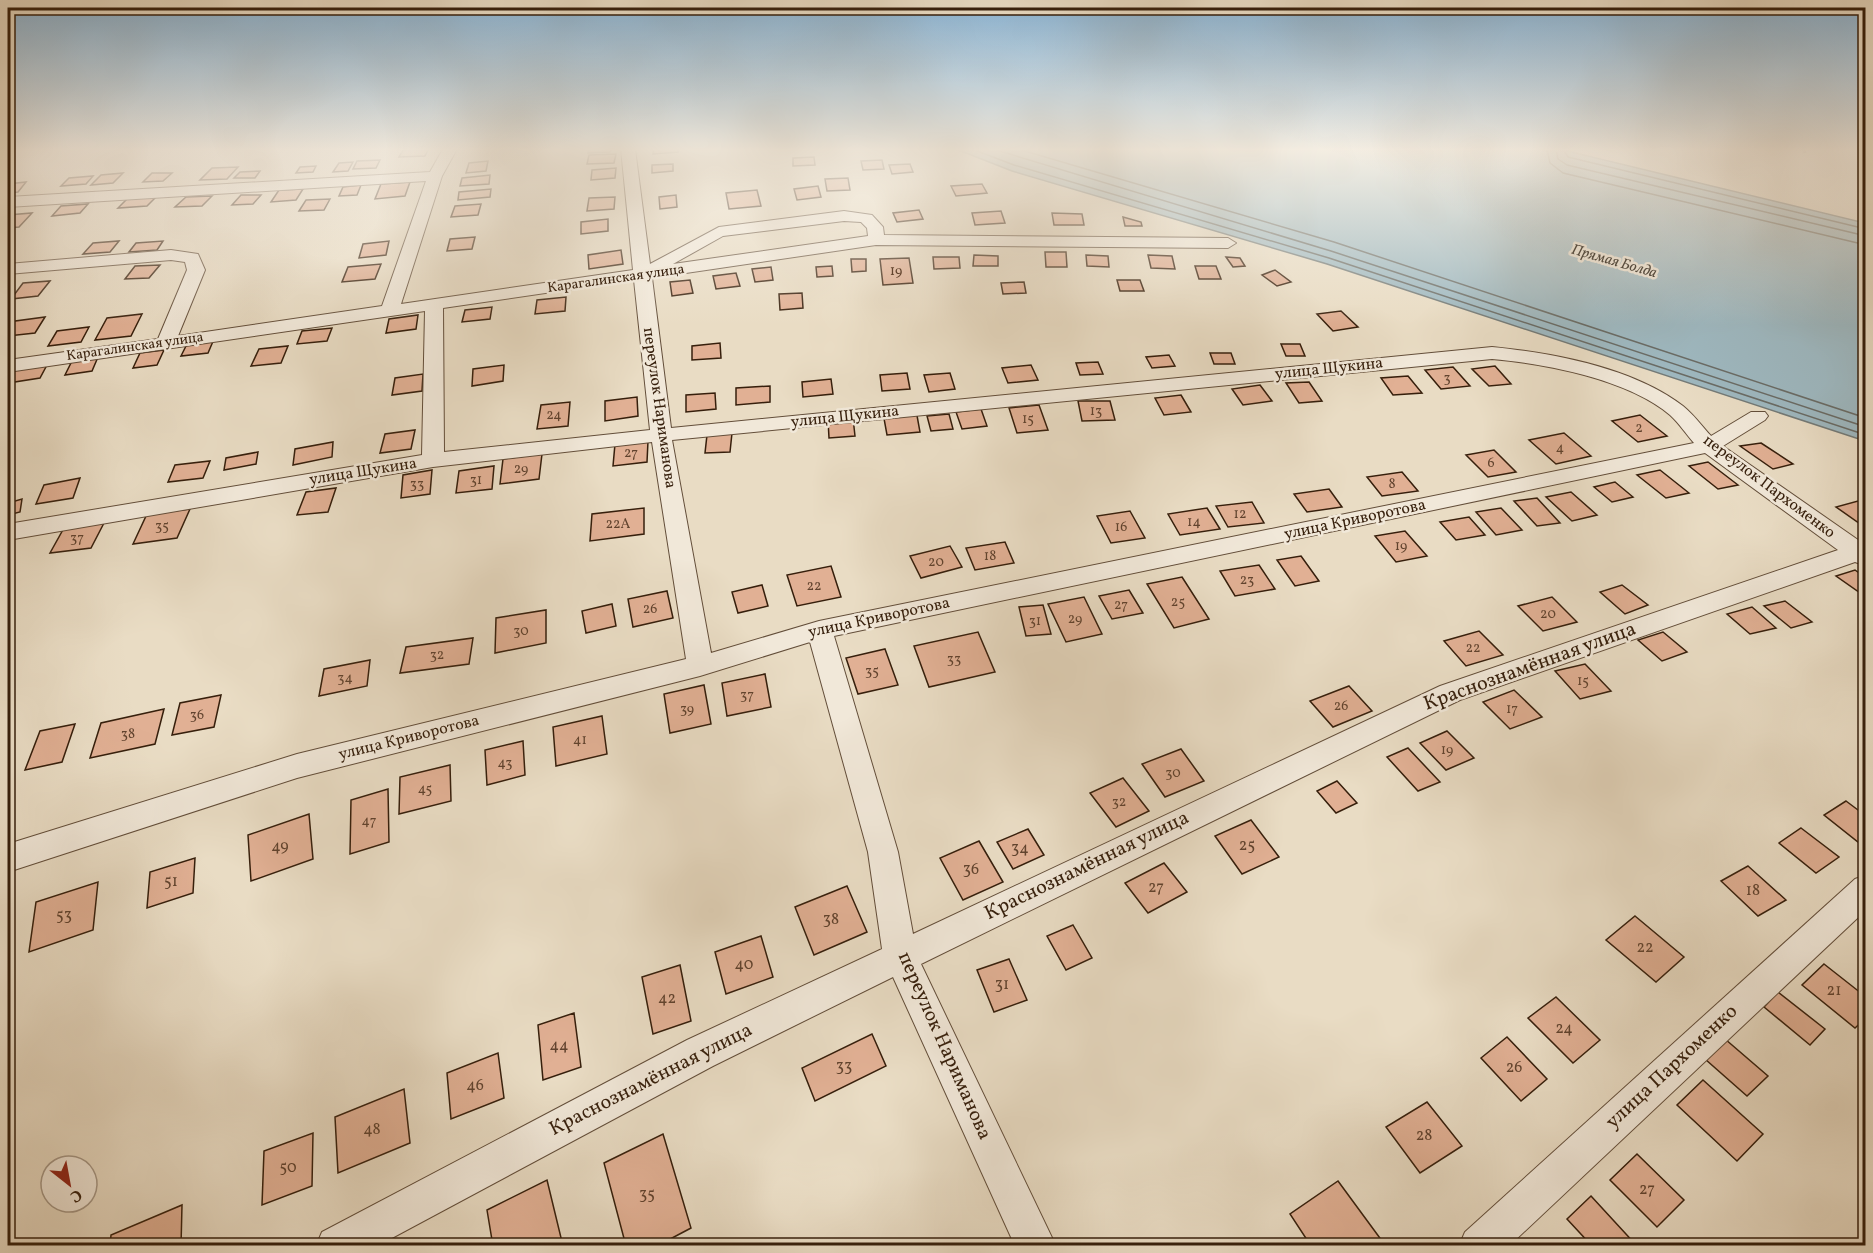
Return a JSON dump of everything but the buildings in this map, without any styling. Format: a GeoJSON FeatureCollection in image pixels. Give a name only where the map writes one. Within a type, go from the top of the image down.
{"type":"FeatureCollection","features":[{"type":"Feature","properties":{"kind":"street"},"geometry":{"type":"LineString","coordinates":[[389,312],[424,207]]}},
{"type":"Feature","properties":{"kind":"street","name":"переулок Нариманова"},"geometry":{"type":"LineString","coordinates":[[634,207],[661,435],[700,666]]}},
{"type":"Feature","properties":{"kind":"street"},"geometry":{"type":"LineString","coordinates":[[640,276],[718,232],[844,216],[866,218],[875,227],[876,240]]}},
{"type":"Feature","properties":{"kind":"street","name":"Карагалинская улица"},"geometry":{"type":"LineString","coordinates":[[8,366],[434,306],[876,240],[1228,243]]}},
{"type":"Feature","properties":{"kind":"street"},"geometry":{"type":"LineString","coordinates":[[8,269],[171,255],[192,258],[196,270],[166,342]]}},
{"type":"Feature","properties":{"kind":"street"},"geometry":{"type":"LineString","coordinates":[[433,460],[434,306]]}},
{"type":"Feature","properties":{"kind":"street","name":"улица Щукина"},"geometry":{"type":"LineString","coordinates":[[8,532],[433,460],[661,435],[1492,353],[1541,358],[1592,372],[1648,392],[1677,411]]}},
{"type":"Feature","properties":{"kind":"street","name":"переулок Пархоменко"},"geometry":{"type":"LineString","coordinates":[[1677,411],[1709,446],[1862,553]]}},
{"type":"Feature","properties":{"kind":"street","name":"улица Криворотова"},"geometry":{"type":"LineString","coordinates":[[8,858],[297,766],[700,666],[819,630],[1709,446],[1758,416]]}},
{"type":"Feature","properties":{"kind":"street","name":"Краснознамённая улица"},"geometry":{"type":"LineString","coordinates":[[336,1245],[700,1053],[1450,693],[1862,553]]}},
{"type":"Feature","properties":{"kind":"street","name":"переулок Нариманова"},"geometry":{"type":"LineString","coordinates":[[819,630],[883,852],[900,956],[1036,1245]]}},
{"type":"Feature","properties":{"kind":"street","name":"улица Пархоменко"},"geometry":{"type":"LineString","coordinates":[[1479,1245],[1866,889]]}},
{"type":"Feature","properties":{"kind":"water","name":"Прямая Болда"},"geometry":{"type":"Polygon","coordinates":[[[1136,207],[1801,207],[1865,223],[1865,441],[1327,264],[1136,207]]]}}]}
